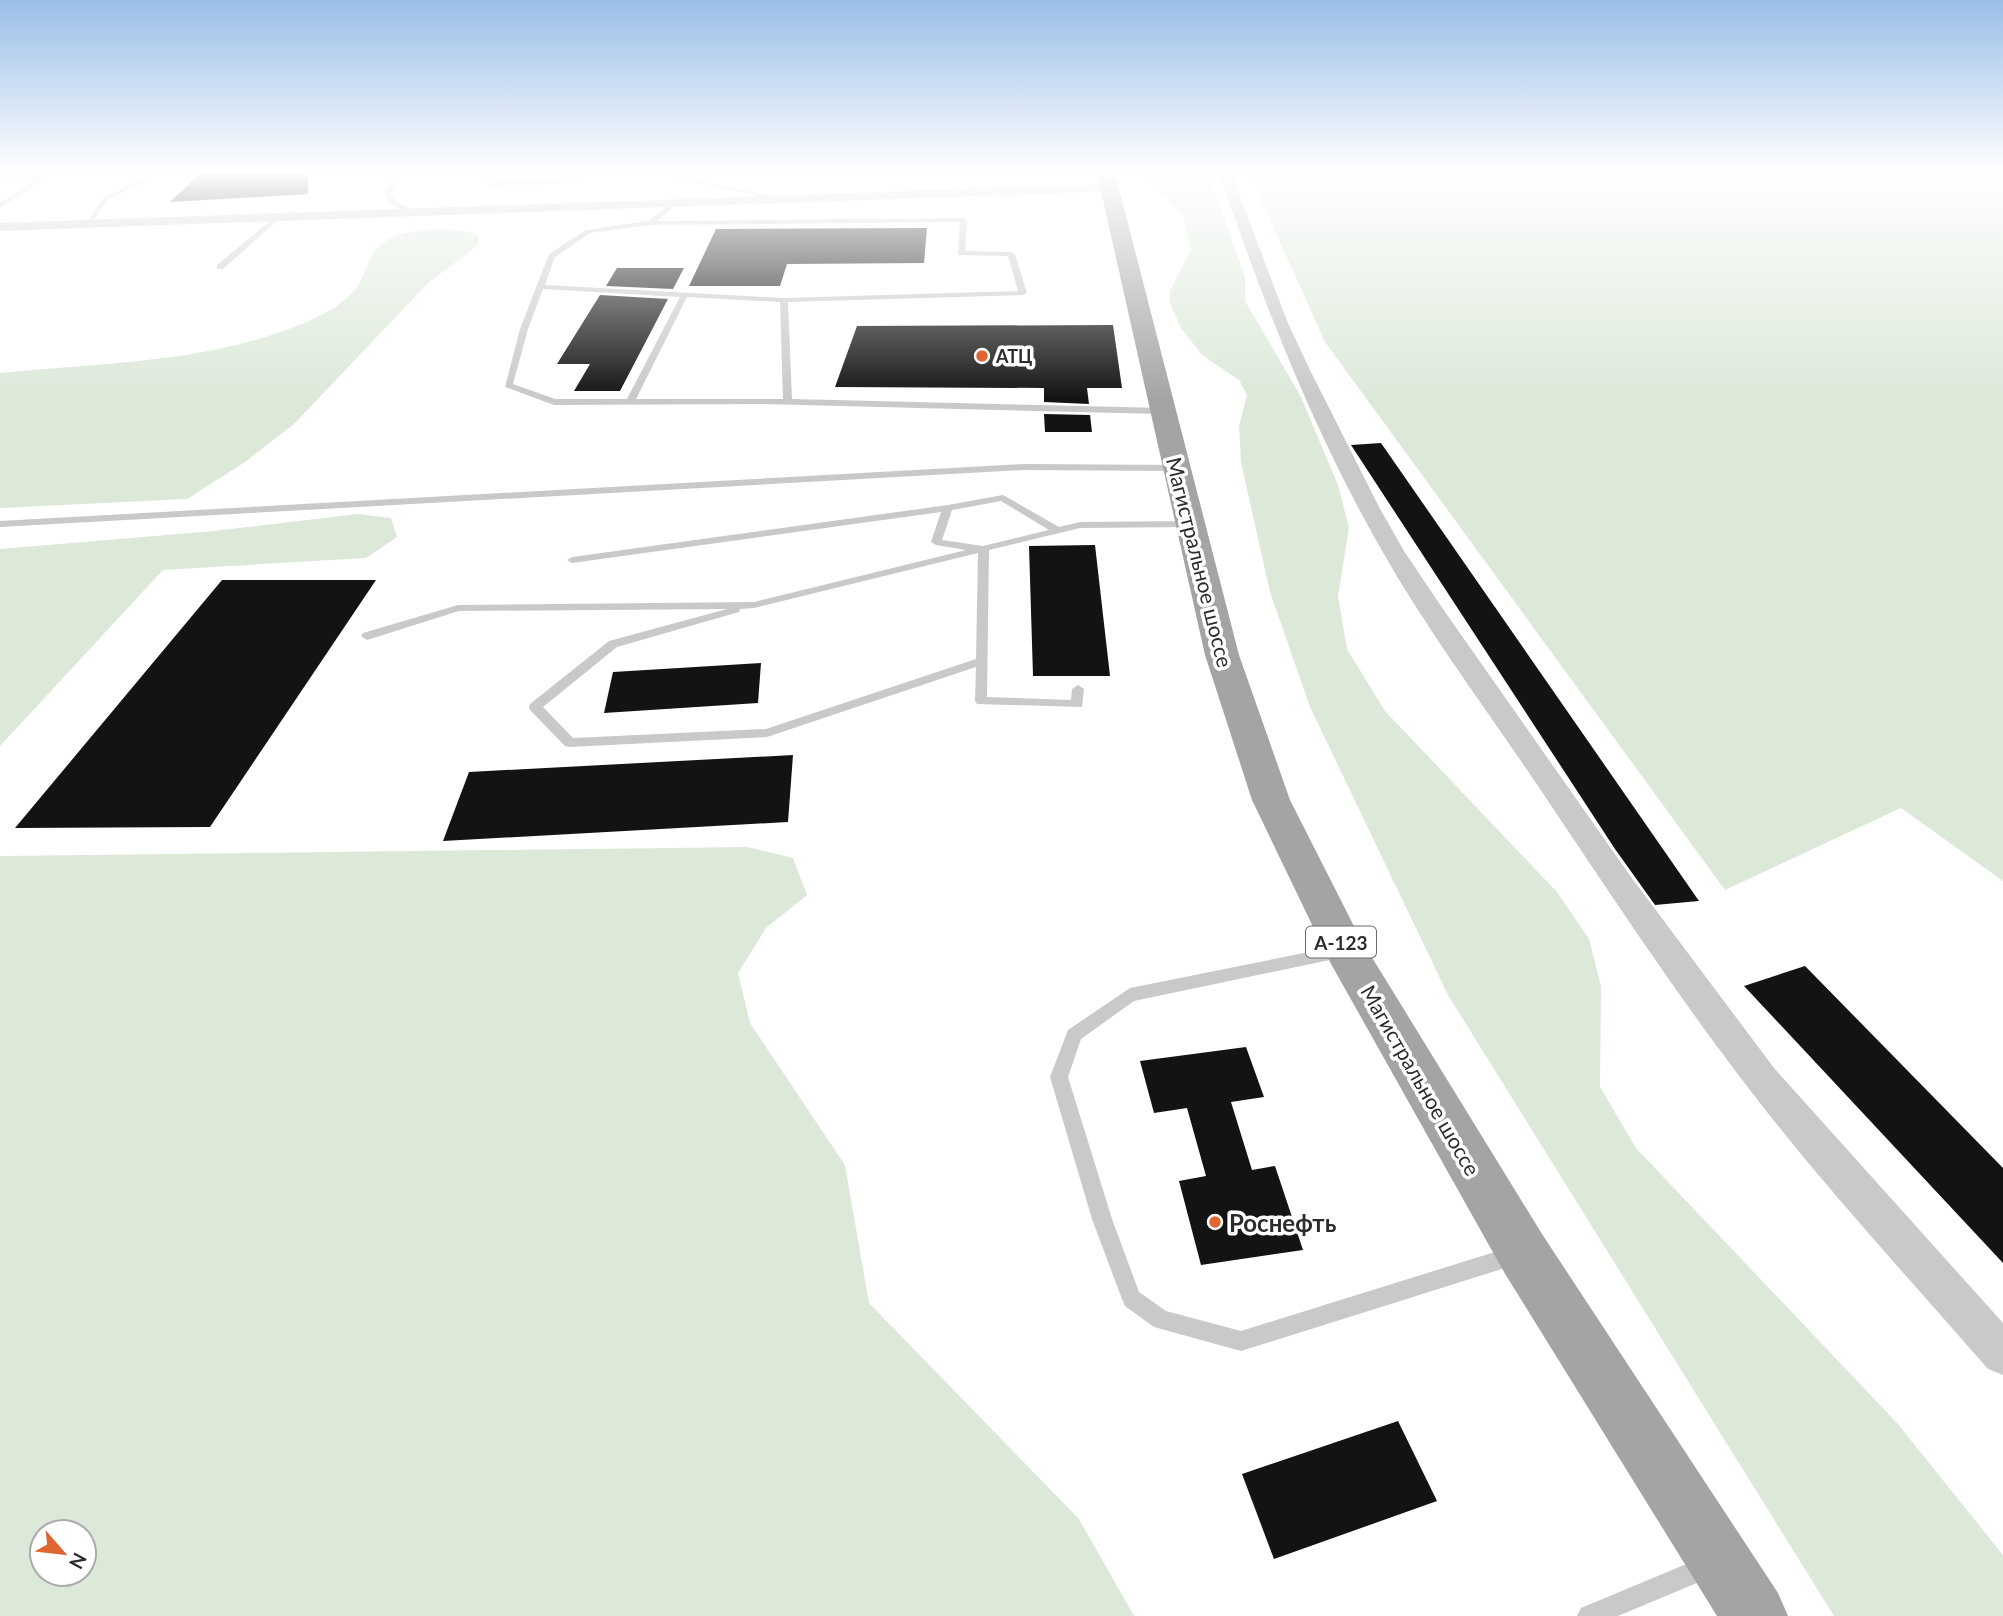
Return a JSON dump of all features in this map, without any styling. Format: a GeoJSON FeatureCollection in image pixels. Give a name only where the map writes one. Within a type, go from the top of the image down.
{"type":"FeatureCollection","features":[{"type":"Feature","properties":{"kind":"main road","name":"Магистральное шоссе"},"geometry":{"type":"LineString","coordinates":[[1123,248],[1222,655],[1271,800],[1345,950],[1523,1253],[1755,1616]]}},
{"type":"Feature","properties":{"kind":"street"},"geometry":{"type":"LineString","coordinates":[[1253,248],[1299,366],[1392,551],[1432,611],[1620,885],[1762,1079],[1859,1193],[2003,1354]]}},
{"type":"Feature","properties":{"kind":"lane"},"geometry":{"type":"LineString","coordinates":[[220,267],[242,248]]}},
{"type":"Feature","properties":{"kind":"lane"},"geometry":{"type":"LineString","coordinates":[[563,248],[552,256],[508,385],[554,402],[788,402],[1162,411]]}},
{"type":"Feature","properties":{"kind":"lane"},"geometry":{"type":"LineString","coordinates":[[540,287],[784,300],[1023,293],[1012,254],[961,253],[961,248]]}},
{"type":"Feature","properties":{"kind":"lane"},"geometry":{"type":"LineString","coordinates":[[630,402],[685,294]]}},
{"type":"Feature","properties":{"kind":"lane"},"geometry":{"type":"LineString","coordinates":[[784,300],[788,402]]}},
{"type":"Feature","properties":{"kind":"lane"},"geometry":{"type":"LineString","coordinates":[[0,524],[1024,467],[1177,468]]}},
{"type":"Feature","properties":{"kind":"lane"},"geometry":{"type":"LineString","coordinates":[[572,559],[948,508],[1003,498],[1057,530]]}},
{"type":"Feature","properties":{"kind":"lane"},"geometry":{"type":"LineString","coordinates":[[948,508],[936,542],[984,548]]}},
{"type":"Feature","properties":{"kind":"lane"},"geometry":{"type":"LineString","coordinates":[[982,661],[767,733],[569,743],[535,707],[613,644],[754,605],[1080,525],[1191,524]]}},
{"type":"Feature","properties":{"kind":"lane"},"geometry":{"type":"LineString","coordinates":[[984,548],[981,701],[1077,704],[1078,688]]}},
{"type":"Feature","properties":{"kind":"lane"},"geometry":{"type":"LineString","coordinates":[[367,636],[458,608],[754,605]]}},
{"type":"Feature","properties":{"kind":"lane"},"geometry":{"type":"LineString","coordinates":[[1345,950],[1130,995],[1074,1035],[1059,1077],[1102,1219],[1132,1299],[1161,1320],[1241,1340],[1523,1253]]}},
{"type":"Feature","properties":{"kind":"lane"},"geometry":{"type":"LineString","coordinates":[[1589,1616],[1720,1562]]}},
{"type":"Feature","properties":{"kind":"green space"},"geometry":{"type":"Polygon","coordinates":[[[474,248],[428,283],[294,424],[245,462],[187,499],[0,508],[0,373],[152,360],[264,338],[313,319],[342,302],[357,288],[376,250],[474,248]]]}},
{"type":"Feature","properties":{"kind":"green space"},"geometry":{"type":"Polygon","coordinates":[[[1235,248],[1245,277],[1245,301],[1301,397],[1338,485],[1349,528],[1338,596],[1347,649],[1385,711],[1557,892],[1589,939],[1601,986],[1600,1087],[1636,1148],[1897,1423],[2003,1555],[2003,1616],[1834,1616],[1448,995],[1310,707],[1270,592],[1241,462],[1239,426],[1247,395],[1239,380],[1202,355],[1181,328],[1170,303],[1170,291],[1191,250],[1235,248]]]}},
{"type":"Feature","properties":{"kind":"green space"},"geometry":{"type":"Polygon","coordinates":[[[1283,248],[2003,248],[2003,881],[1901,808],[1725,890],[1325,342],[1283,248]]]}},
{"type":"Feature","properties":{"kind":"green space"},"geometry":{"type":"Polygon","coordinates":[[[358,514],[391,518],[397,537],[366,558],[163,570],[0,746],[0,549],[214,531],[358,514]]]}},
{"type":"Feature","properties":{"kind":"green space"},"geometry":{"type":"Polygon","coordinates":[[[747,847],[793,858],[807,895],[766,928],[738,973],[750,1023],[845,1165],[869,1303],[1079,1519],[1134,1616],[0,1616],[0,856],[747,847]]]}},
{"type":"Feature","properties":{"kind":"building"},"geometry":{"type":"Polygon","coordinates":[[[707,248],[925,248],[924,263],[787,264],[780,286],[689,286],[707,248]]]}},
{"type":"Feature","properties":{"kind":"building"},"geometry":{"type":"Polygon","coordinates":[[[617,268],[684,268],[673,289],[606,286],[617,268]]]}},
{"type":"Feature","properties":{"kind":"building"},"geometry":{"type":"Polygon","coordinates":[[[600,295],[668,299],[620,391],[574,391],[590,364],[557,364],[600,295]]]}},
{"type":"Feature","properties":{"kind":"building","name":"АТЦ"},"geometry":{"type":"Polygon","coordinates":[[[1113,325],[1122,388],[1087,388],[1089,404],[1044,402],[1044,388],[835,387],[857,326],[1113,325]]]}},
{"type":"Feature","properties":{"kind":"building"},"geometry":{"type":"Polygon","coordinates":[[[1044,414],[1090,415],[1092,432],[1045,432],[1044,414]]]}},
{"type":"Feature","properties":{"kind":"building"},"geometry":{"type":"Polygon","coordinates":[[[1381,443],[1699,901],[1655,905],[1615,849],[1351,445],[1381,443]]]}},
{"type":"Feature","properties":{"kind":"building"},"geometry":{"type":"Polygon","coordinates":[[[1095,545],[1110,676],[1033,676],[1029,546],[1095,545]]]}},
{"type":"Feature","properties":{"kind":"building"},"geometry":{"type":"Polygon","coordinates":[[[222,580],[376,580],[210,827],[15,828],[222,580]]]}},
{"type":"Feature","properties":{"kind":"building"},"geometry":{"type":"Polygon","coordinates":[[[761,663],[758,703],[604,713],[613,672],[761,663]]]}},
{"type":"Feature","properties":{"kind":"building"},"geometry":{"type":"Polygon","coordinates":[[[793,755],[788,822],[443,841],[469,772],[793,755]]]}},
{"type":"Feature","properties":{"kind":"building"},"geometry":{"type":"Polygon","coordinates":[[[1805,966],[2003,1168],[2003,1263],[1744,986],[1805,966]]]}},
{"type":"Feature","properties":{"kind":"building"},"geometry":{"type":"Polygon","coordinates":[[[1246,1047],[1264,1097],[1231,1102],[1252,1170],[1275,1166],[1303,1250],[1201,1265],[1179,1181],[1206,1176],[1187,1108],[1154,1113],[1140,1061],[1246,1047]]]}},
{"type":"Feature","properties":{"kind":"building"},"geometry":{"type":"Polygon","coordinates":[[[1398,1421],[1437,1501],[1274,1559],[1242,1474],[1398,1421]]]}},
{"type":"Feature","properties":{"kind":"place","name":"АТЦ"},"geometry":{"type":"Point","coordinates":[982,356]}},
{"type":"Feature","properties":{"kind":"place","name":"Роснефть"},"geometry":{"type":"Point","coordinates":[1215,1222]}}]}
